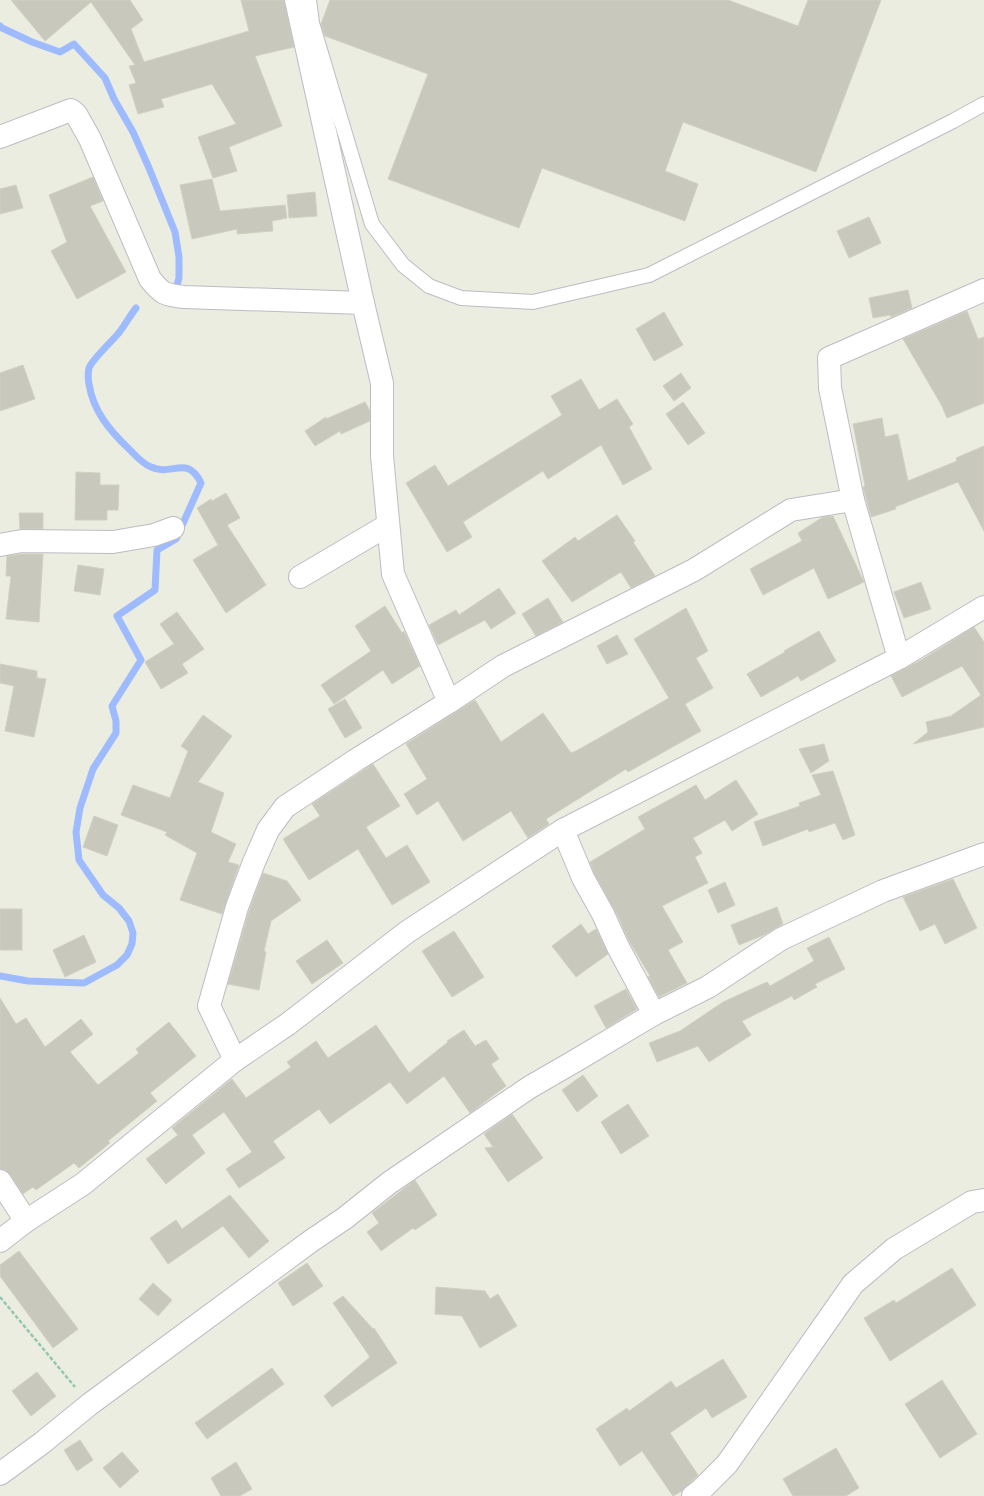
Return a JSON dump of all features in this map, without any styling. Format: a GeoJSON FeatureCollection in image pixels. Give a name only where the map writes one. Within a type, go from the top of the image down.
{"type":"FeatureCollection","features":[{"type":"Feature","properties":{"kind":"street"},"geometry":{"type":"LineString","coordinates":[[296,0],[382,382],[382,456],[393,574],[449,702]]}},
{"type":"Feature","properties":{"kind":"street"},"geometry":{"type":"LineString","coordinates":[[0,137],[71,110],[76,114],[90,139],[150,279],[160,291],[171,296],[184,297],[363,303]]}},
{"type":"Feature","properties":{"kind":"street"},"geometry":{"type":"LineString","coordinates":[[899,658],[853,500],[830,388],[830,358],[984,290]]}},
{"type":"Feature","properties":{"kind":"street"},"geometry":{"type":"LineString","coordinates":[[235,1060],[209,1006],[237,907],[254,862],[268,830],[285,807],[503,666],[694,570],[791,510],[853,500]]}},
{"type":"Feature","properties":{"kind":"street"},"geometry":{"type":"LineString","coordinates":[[300,577],[388,524]]}},
{"type":"Feature","properties":{"kind":"street"},"geometry":{"type":"LineString","coordinates":[[0,544],[22,541],[113,542],[154,535],[173,528]]}},
{"type":"Feature","properties":{"kind":"street"},"geometry":{"type":"LineString","coordinates":[[0,1241],[26,1221],[84,1184],[235,1060],[288,1024],[407,932],[563,830],[899,658],[984,607]]}},
{"type":"Feature","properties":{"kind":"street"},"geometry":{"type":"LineString","coordinates":[[563,830],[583,878],[654,1014]]}},
{"type":"Feature","properties":{"kind":"street"},"geometry":{"type":"LineString","coordinates":[[0,1474],[42,1443],[90,1404],[310,1240],[345,1218],[389,1183],[530,1086],[654,1014],[708,987],[781,939],[883,891],[984,854]]}},
{"type":"Feature","properties":{"kind":"street"},"geometry":{"type":"LineString","coordinates":[[0,1181],[26,1221]]}},
{"type":"Feature","properties":{"kind":"street"},"geometry":{"type":"LineString","coordinates":[[693,1496],[727,1464],[853,1284],[894,1250],[972,1202],[984,1200]]}},
{"type":"Feature","properties":{"kind":"lane"},"geometry":{"type":"LineString","coordinates":[[309,0],[312,23],[372,224],[403,265],[429,286],[461,298],[533,302],[649,275],[984,104]]}},
{"type":"Feature","properties":{"kind":"path"},"geometry":{"type":"LineString","coordinates":[[0,1297],[90,1404]]}},
{"type":"Feature","properties":{"kind":"building"},"geometry":{"type":"Polygon","coordinates":[[[11,0],[130,0],[143,20],[131,29],[144,62],[249,31],[241,0],[284,0],[294,47],[255,56],[282,126],[229,147],[237,171],[213,178],[198,137],[236,124],[212,84],[161,99],[164,107],[138,114],[129,85],[136,83],[129,66],[135,65],[91,2],[45,41],[11,0]]]}},
{"type":"Feature","properties":{"kind":"building"},"geometry":{"type":"Polygon","coordinates":[[[330,0],[728,0],[798,26],[808,0],[881,0],[816,172],[683,122],[665,171],[698,184],[685,221],[542,168],[519,228],[388,179],[428,74],[325,36],[321,24],[330,0]]]}},
{"type":"Feature","properties":{"kind":"building"},"geometry":{"type":"Polygon","coordinates":[[[93,177],[103,201],[90,206],[126,272],[77,299],[51,251],[67,242],[49,195],[93,177]]]}},
{"type":"Feature","properties":{"kind":"building"},"geometry":{"type":"Polygon","coordinates":[[[212,179],[220,211],[285,205],[287,218],[272,221],[273,231],[237,234],[237,229],[192,239],[180,185],[212,179]]]}},
{"type":"Feature","properties":{"kind":"building"},"geometry":{"type":"Polygon","coordinates":[[[16,185],[23,208],[0,214],[0,189],[16,185]]]}},
{"type":"Feature","properties":{"kind":"building"},"geometry":{"type":"Polygon","coordinates":[[[315,192],[317,216],[289,218],[287,195],[315,192]]]}},
{"type":"Feature","properties":{"kind":"building"},"geometry":{"type":"Polygon","coordinates":[[[869,217],[881,243],[849,258],[837,231],[869,217]]]}},
{"type":"Feature","properties":{"kind":"building"},"geometry":{"type":"Polygon","coordinates":[[[908,290],[912,308],[891,317],[890,315],[873,318],[869,298],[908,290]]]}},
{"type":"Feature","properties":{"kind":"building"},"geometry":{"type":"Polygon","coordinates":[[[967,311],[978,339],[984,337],[984,403],[947,418],[942,406],[903,339],[967,311]]]}},
{"type":"Feature","properties":{"kind":"building"},"geometry":{"type":"Polygon","coordinates":[[[664,312],[683,345],[654,361],[636,329],[664,312]]]}},
{"type":"Feature","properties":{"kind":"building"},"geometry":{"type":"Polygon","coordinates":[[[23,365],[35,399],[0,411],[0,373],[23,365]]]}},
{"type":"Feature","properties":{"kind":"building"},"geometry":{"type":"Polygon","coordinates":[[[681,373],[691,388],[674,401],[663,386],[681,373]]]}},
{"type":"Feature","properties":{"kind":"building"},"geometry":{"type":"Polygon","coordinates":[[[581,379],[599,410],[617,399],[633,424],[629,427],[652,469],[623,485],[601,445],[548,479],[543,471],[463,522],[472,537],[447,552],[406,483],[435,465],[448,486],[562,415],[551,396],[581,379]]]}},
{"type":"Feature","properties":{"kind":"building"},"geometry":{"type":"Polygon","coordinates":[[[365,402],[370,411],[370,421],[341,434],[340,431],[315,446],[305,431],[326,417],[326,419],[365,402]]]}},
{"type":"Feature","properties":{"kind":"building"},"geometry":{"type":"Polygon","coordinates":[[[683,402],[705,433],[688,445],[666,414],[683,402]]]}},
{"type":"Feature","properties":{"kind":"building"},"geometry":{"type":"Polygon","coordinates":[[[882,418],[885,437],[898,434],[908,481],[957,461],[956,458],[984,446],[984,531],[958,482],[895,507],[896,509],[871,517],[863,487],[865,486],[853,424],[882,418]]]}},
{"type":"Feature","properties":{"kind":"building"},"geometry":{"type":"Polygon","coordinates":[[[76,472],[100,473],[100,485],[119,485],[118,510],[107,510],[107,520],[75,520],[76,472]]]}},
{"type":"Feature","properties":{"kind":"building"},"geometry":{"type":"Polygon","coordinates":[[[226,493],[240,518],[227,525],[266,585],[226,613],[193,560],[218,545],[197,508],[211,499],[212,501],[226,493]]]}},
{"type":"Feature","properties":{"kind":"building"},"geometry":{"type":"Polygon","coordinates":[[[19,513],[43,513],[43,529],[20,529],[19,513]]]}},
{"type":"Feature","properties":{"kind":"building"},"geometry":{"type":"Polygon","coordinates":[[[617,515],[635,541],[633,542],[655,576],[631,588],[621,572],[572,602],[542,561],[575,537],[578,541],[617,515]]]}},
{"type":"Feature","properties":{"kind":"building"},"geometry":{"type":"Polygon","coordinates":[[[833,516],[864,582],[828,599],[814,568],[763,595],[750,569],[802,541],[798,533],[823,517],[833,516]]]}},
{"type":"Feature","properties":{"kind":"building"},"geometry":{"type":"Polygon","coordinates":[[[43,554],[39,622],[6,619],[11,576],[6,576],[7,556],[43,554]]]}},
{"type":"Feature","properties":{"kind":"building"},"geometry":{"type":"Polygon","coordinates":[[[78,565],[104,569],[100,595],[74,591],[78,565]]]}},
{"type":"Feature","properties":{"kind":"building"},"geometry":{"type":"Polygon","coordinates":[[[921,582],[931,609],[904,618],[894,592],[921,582]]]}},
{"type":"Feature","properties":{"kind":"building"},"geometry":{"type":"Polygon","coordinates":[[[499,588],[516,613],[491,629],[485,620],[438,645],[429,625],[456,610],[459,615],[499,588]]]}},
{"type":"Feature","properties":{"kind":"building"},"geometry":{"type":"Polygon","coordinates":[[[548,598],[563,622],[536,636],[522,614],[548,598]]]}},
{"type":"Feature","properties":{"kind":"building"},"geometry":{"type":"Polygon","coordinates":[[[385,606],[402,633],[404,631],[420,666],[392,684],[383,670],[334,704],[321,685],[371,651],[355,626],[385,606]]]}},
{"type":"Feature","properties":{"kind":"building"},"geometry":{"type":"Polygon","coordinates":[[[686,608],[708,651],[696,658],[713,688],[685,704],[701,731],[628,772],[626,769],[546,819],[549,824],[528,838],[511,811],[463,841],[438,801],[417,815],[404,794],[427,779],[406,744],[475,700],[501,742],[543,713],[571,753],[578,750],[669,698],[634,639],[686,608]]]}},
{"type":"Feature","properties":{"kind":"building"},"geometry":{"type":"Polygon","coordinates":[[[177,612],[204,649],[182,664],[188,673],[161,689],[145,662],[174,644],[160,624],[177,612]]]}},
{"type":"Feature","properties":{"kind":"building"},"geometry":{"type":"Polygon","coordinates":[[[974,627],[984,642],[984,727],[913,744],[928,732],[926,722],[951,716],[981,695],[962,666],[902,697],[891,676],[923,659],[974,627]]]}},
{"type":"Feature","properties":{"kind":"building"},"geometry":{"type":"Polygon","coordinates":[[[819,631],[836,661],[801,681],[798,676],[761,697],[747,674],[819,631]]]}},
{"type":"Feature","properties":{"kind":"building"},"geometry":{"type":"Polygon","coordinates":[[[617,635],[628,654],[607,664],[597,646],[617,635]]]}},
{"type":"Feature","properties":{"kind":"building"},"geometry":{"type":"Polygon","coordinates":[[[0,664],[37,671],[37,678],[46,679],[34,737],[5,731],[14,686],[0,683],[0,664]]]}},
{"type":"Feature","properties":{"kind":"building"},"geometry":{"type":"Polygon","coordinates":[[[345,699],[362,728],[345,738],[328,709],[345,699]]]}},
{"type":"Feature","properties":{"kind":"building"},"geometry":{"type":"Polygon","coordinates":[[[203,715],[232,736],[198,782],[224,793],[211,832],[236,844],[228,862],[239,865],[222,914],[180,900],[197,853],[165,835],[167,832],[121,815],[133,785],[170,798],[188,751],[181,746],[203,715]]]}},
{"type":"Feature","properties":{"kind":"building"},"geometry":{"type":"Polygon","coordinates":[[[824,744],[829,761],[811,773],[799,749],[824,744]]]}},
{"type":"Feature","properties":{"kind":"building"},"geometry":{"type":"Polygon","coordinates":[[[373,764],[400,806],[366,827],[386,858],[407,845],[430,882],[392,905],[358,849],[309,880],[283,839],[320,816],[312,804],[373,764]]]}},
{"type":"Feature","properties":{"kind":"building"},"geometry":{"type":"Polygon","coordinates":[[[833,771],[855,835],[843,840],[835,823],[809,832],[808,829],[763,846],[754,822],[800,806],[799,803],[821,795],[812,775],[833,771]]]}},
{"type":"Feature","properties":{"kind":"building"},"geometry":{"type":"Polygon","coordinates":[[[736,780],[758,814],[732,831],[725,820],[693,838],[702,853],[695,857],[708,883],[662,906],[683,942],[668,950],[687,983],[659,997],[648,977],[650,976],[628,939],[618,916],[594,873],[590,862],[645,829],[638,817],[696,785],[705,800],[736,780]]]}},
{"type":"Feature","properties":{"kind":"building"},"geometry":{"type":"Polygon","coordinates":[[[94,816],[118,825],[107,856],[83,847],[94,816]]]}},
{"type":"Feature","properties":{"kind":"building"},"geometry":{"type":"Polygon","coordinates":[[[263,873],[287,881],[301,900],[271,921],[264,951],[266,952],[259,990],[228,984],[249,911],[263,873]]]}},
{"type":"Feature","properties":{"kind":"building"},"geometry":{"type":"Polygon","coordinates":[[[953,879],[977,928],[945,944],[935,924],[920,931],[903,897],[953,879]]]}},
{"type":"Feature","properties":{"kind":"building"},"geometry":{"type":"Polygon","coordinates":[[[725,882],[735,905],[718,913],[708,890],[725,882]]]}},
{"type":"Feature","properties":{"kind":"building"},"geometry":{"type":"Polygon","coordinates":[[[777,907],[783,924],[764,935],[739,945],[731,925],[777,907]]]}},
{"type":"Feature","properties":{"kind":"building"},"geometry":{"type":"Polygon","coordinates":[[[0,909],[22,909],[22,950],[0,950],[0,909]]]}},
{"type":"Feature","properties":{"kind":"building"},"geometry":{"type":"Polygon","coordinates":[[[581,924],[588,934],[596,929],[608,954],[576,977],[552,946],[581,924]]]}},
{"type":"Feature","properties":{"kind":"building"},"geometry":{"type":"Polygon","coordinates":[[[454,931],[484,977],[452,997],[422,951],[454,931]]]}},
{"type":"Feature","properties":{"kind":"building"},"geometry":{"type":"Polygon","coordinates":[[[84,935],[96,962],[65,977],[53,950],[84,935]]]}},
{"type":"Feature","properties":{"kind":"building"},"geometry":{"type":"Polygon","coordinates":[[[829,937],[845,969],[815,984],[817,987],[794,1000],[792,996],[742,1021],[751,1035],[709,1062],[698,1046],[657,1062],[649,1043],[680,1031],[723,1002],[767,982],[770,986],[814,961],[807,948],[829,937]]]}},
{"type":"Feature","properties":{"kind":"building"},"geometry":{"type":"Polygon","coordinates":[[[327,940],[343,963],[312,984],[296,961],[327,940]]]}},
{"type":"Feature","properties":{"kind":"building"},"geometry":{"type":"Polygon","coordinates":[[[626,989],[637,1009],[606,1028],[594,1006],[626,989]]]}},
{"type":"Feature","properties":{"kind":"building"},"geometry":{"type":"Polygon","coordinates":[[[0,998],[16,1024],[26,1018],[45,1047],[81,1019],[93,1034],[70,1052],[98,1085],[139,1053],[136,1049],[169,1022],[196,1056],[150,1093],[157,1101],[108,1141],[110,1143],[79,1168],[74,1163],[36,1190],[33,1187],[23,1194],[10,1174],[6,1170],[0,1169],[0,998]]]}},
{"type":"Feature","properties":{"kind":"building"},"geometry":{"type":"Polygon","coordinates":[[[376,1025],[409,1073],[448,1042],[447,1041],[464,1030],[475,1046],[486,1040],[499,1059],[491,1064],[506,1086],[470,1113],[444,1076],[407,1104],[390,1082],[330,1124],[319,1109],[273,1141],[285,1158],[239,1188],[226,1169],[252,1152],[224,1112],[192,1135],[205,1153],[166,1184],[146,1159],[178,1135],[172,1128],[232,1079],[246,1098],[291,1067],[287,1062],[316,1041],[328,1058],[376,1025]]]}},
{"type":"Feature","properties":{"kind":"building"},"geometry":{"type":"Polygon","coordinates":[[[583,1075],[598,1096],[577,1112],[562,1090],[583,1075]]]}},
{"type":"Feature","properties":{"kind":"building"},"geometry":{"type":"Polygon","coordinates":[[[628,1104],[649,1136],[621,1154],[601,1122],[628,1104]]]}},
{"type":"Feature","properties":{"kind":"building"},"geometry":{"type":"Polygon","coordinates":[[[512,1114],[543,1158],[508,1182],[485,1148],[493,1147],[484,1134],[512,1114]]]}},
{"type":"Feature","properties":{"kind":"building"},"geometry":{"type":"Polygon","coordinates":[[[415,1180],[437,1215],[415,1230],[413,1228],[381,1251],[367,1232],[379,1223],[372,1213],[415,1180]]]}},
{"type":"Feature","properties":{"kind":"building"},"geometry":{"type":"Polygon","coordinates":[[[230,1195],[269,1241],[249,1258],[223,1226],[168,1264],[150,1238],[176,1220],[182,1229],[230,1195]]]}},
{"type":"Feature","properties":{"kind":"building"},"geometry":{"type":"Polygon","coordinates":[[[19,1251],[78,1329],[53,1348],[0,1276],[0,1265],[19,1251]]]}},
{"type":"Feature","properties":{"kind":"building"},"geometry":{"type":"Polygon","coordinates":[[[307,1263],[323,1286],[293,1306],[278,1283],[307,1263]]]}},
{"type":"Feature","properties":{"kind":"building"},"geometry":{"type":"Polygon","coordinates":[[[952,1268],[976,1305],[890,1361],[864,1318],[894,1300],[896,1303],[952,1268]]]}},
{"type":"Feature","properties":{"kind":"building"},"geometry":{"type":"Polygon","coordinates":[[[153,1283],[172,1300],[158,1316],[139,1299],[153,1283]]]}},
{"type":"Feature","properties":{"kind":"building"},"geometry":{"type":"Polygon","coordinates":[[[436,1287],[485,1291],[490,1299],[498,1294],[517,1326],[480,1348],[462,1316],[435,1314],[436,1287]]]}},
{"type":"Feature","properties":{"kind":"building"},"geometry":{"type":"Polygon","coordinates":[[[343,1296],[373,1329],[374,1328],[397,1363],[332,1407],[324,1396],[370,1357],[333,1303],[343,1296]]]}},
{"type":"Feature","properties":{"kind":"building"},"geometry":{"type":"Polygon","coordinates":[[[723,1359],[747,1397],[712,1418],[706,1408],[670,1433],[698,1475],[682,1491],[673,1496],[642,1451],[620,1466],[596,1429],[627,1408],[629,1411],[671,1381],[676,1388],[723,1359]]]}},
{"type":"Feature","properties":{"kind":"building"},"geometry":{"type":"Polygon","coordinates":[[[272,1368],[284,1384],[207,1439],[195,1423],[272,1368]]]}},
{"type":"Feature","properties":{"kind":"building"},"geometry":{"type":"Polygon","coordinates":[[[37,1372],[56,1396],[31,1416],[12,1391],[37,1372]]]}},
{"type":"Feature","properties":{"kind":"building"},"geometry":{"type":"Polygon","coordinates":[[[942,1380],[977,1434],[940,1458],[905,1404],[942,1380]]]}},
{"type":"Feature","properties":{"kind":"building"},"geometry":{"type":"Polygon","coordinates":[[[80,1440],[93,1460],[77,1471],[64,1450],[80,1440]]]}},
{"type":"Feature","properties":{"kind":"building"},"geometry":{"type":"Polygon","coordinates":[[[836,1448],[859,1488],[846,1496],[793,1496],[783,1479],[836,1448]]]}},
{"type":"Feature","properties":{"kind":"building"},"geometry":{"type":"Polygon","coordinates":[[[122,1452],[139,1471],[120,1488],[103,1468],[122,1452]]]}},
{"type":"Feature","properties":{"kind":"building"},"geometry":{"type":"Polygon","coordinates":[[[236,1462],[252,1489],[240,1496],[221,1496],[211,1478],[236,1462]]]}},
{"type":"Feature","properties":{"kind":"waterway"},"geometry":{"type":"LineString","coordinates":[[0,26],[32,42],[60,52],[74,44],[105,78],[114,99],[133,132],[175,232],[179,257],[179,278],[177,285]]}},
{"type":"Feature","properties":{"kind":"waterway"},"geometry":{"type":"LineString","coordinates":[[0,976],[28,981],[84,983],[117,965],[127,955],[132,944],[133,933],[129,921],[119,908],[103,895],[79,860],[76,832],[80,808],[93,769],[116,733],[116,721],[112,706],[141,660],[117,616],[155,590],[157,550],[176,539],[201,483],[196,474],[185,468],[166,470],[148,466],[142,462],[109,428],[98,412],[94,403],[89,382],[89,368],[97,356],[120,332],[136,308]]}}]}
